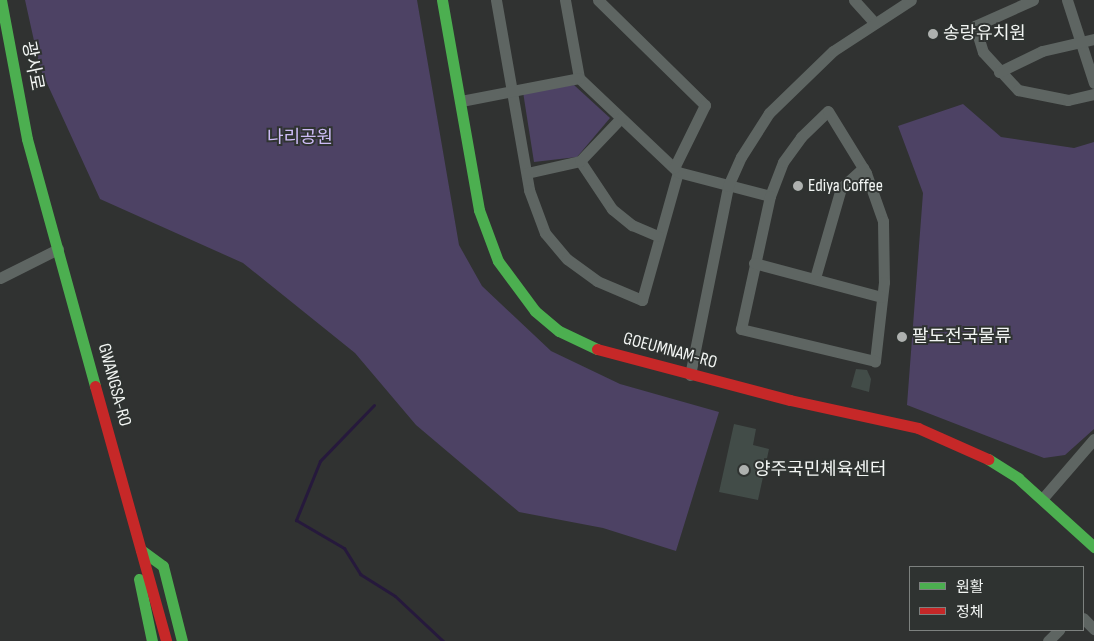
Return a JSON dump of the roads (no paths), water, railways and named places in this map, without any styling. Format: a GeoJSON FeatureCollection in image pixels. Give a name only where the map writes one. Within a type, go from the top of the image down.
{"type":"FeatureCollection","features":[{"type":"Feature","properties":{"kind":"street","name":"광사로"},"geometry":{"type":"LineString","coordinates":[[1,0],[28,139],[58,249]]}},
{"type":"Feature","properties":{"kind":"street","name":"GOEUMNAM-RO"},"geometry":{"type":"LineString","coordinates":[[442,0],[479,210],[498,261],[513,287],[559,331],[597,350],[690,375],[933,433],[996,463],[1043,498],[1094,547]]}},
{"type":"Feature","properties":{"kind":"street"},"geometry":{"type":"LineString","coordinates":[[496,0],[527,173],[545,233],[567,259],[597,281],[642,300],[676,170],[705,105],[598,0]]}},
{"type":"Feature","properties":{"kind":"street"},"geometry":{"type":"LineString","coordinates":[[565,0],[579,78],[620,118],[676,170],[728,186],[770,196]]}},
{"type":"Feature","properties":{"kind":"street"},"geometry":{"type":"LineString","coordinates":[[854,0],[875,23]]}},
{"type":"Feature","properties":{"kind":"street"},"geometry":{"type":"LineString","coordinates":[[690,375],[728,186],[769,113],[833,51],[911,0]]}},
{"type":"Feature","properties":{"kind":"street"},"geometry":{"type":"LineString","coordinates":[[1033,0],[975,26],[983,52],[999,72],[1018,90],[1042,97],[1068,100],[1094,94]]}},
{"type":"Feature","properties":{"kind":"street"},"geometry":{"type":"LineString","coordinates":[[1067,0],[1094,83]]}},
{"type":"Feature","properties":{"kind":"street"},"geometry":{"type":"LineString","coordinates":[[999,72],[1042,51],[1094,39]]}},
{"type":"Feature","properties":{"kind":"street"},"geometry":{"type":"LineString","coordinates":[[461,101],[579,78]]}},
{"type":"Feature","properties":{"kind":"street"},"geometry":{"type":"LineString","coordinates":[[828,111],[863,168],[884,222],[882,297],[875,361],[741,328],[770,196],[783,162],[801,136],[828,111]]}},
{"type":"Feature","properties":{"kind":"street"},"geometry":{"type":"LineString","coordinates":[[527,173],[580,161],[620,118]]}},
{"type":"Feature","properties":{"kind":"street"},"geometry":{"type":"LineString","coordinates":[[580,161],[612,209],[632,225],[658,236]]}},
{"type":"Feature","properties":{"kind":"street"},"geometry":{"type":"LineString","coordinates":[[815,278],[841,188],[863,168]]}},
{"type":"Feature","properties":{"kind":"street"},"geometry":{"type":"LineString","coordinates":[[0,278],[58,249]]}},
{"type":"Feature","properties":{"kind":"street","name":"GWANGSA-RO"},"geometry":{"type":"LineString","coordinates":[[58,249],[166,641]]}},
{"type":"Feature","properties":{"kind":"street"},"geometry":{"type":"LineString","coordinates":[[754,263],[882,297]]}},
{"type":"Feature","properties":{"kind":"street"},"geometry":{"type":"LineString","coordinates":[[1043,498],[1077,454],[1094,439]]}},
{"type":"Feature","properties":{"kind":"street"},"geometry":{"type":"LineString","coordinates":[[126,496],[152,641]]}},
{"type":"Feature","properties":{"kind":"street"},"geometry":{"type":"LineString","coordinates":[[141,550],[163,566],[182,641]]}},
{"type":"Feature","properties":{"kind":"street"},"geometry":{"type":"LineString","coordinates":[[1084,619],[1094,629]]}},
{"type":"Feature","properties":{"kind":"street"},"geometry":{"type":"LineString","coordinates":[[1048,641],[1058,631]]}},
{"type":"Feature","properties":{"kind":"waterway"},"geometry":{"type":"LineString","coordinates":[[374,405],[320,461],[296,520],[344,548],[360,574],[395,596],[443,641]]}},
{"type":"Feature","properties":{"kind":"place","name":"송랑유치원"},"geometry":{"type":"Point","coordinates":[933,34]}},
{"type":"Feature","properties":{"kind":"place","name":"Ediya Coffee"},"geometry":{"type":"Point","coordinates":[798,186]}},
{"type":"Feature","properties":{"kind":"place","name":"팔도전국물류"},"geometry":{"type":"Point","coordinates":[902,337]}},
{"type":"Feature","properties":{"kind":"place","name":"양주국민체육센터"},"geometry":{"type":"Point","coordinates":[744,470]}},
{"type":"Feature","properties":{"kind":"park label","name":"나리공원"},"geometry":{"type":"Point","coordinates":[300,138]}}]}
